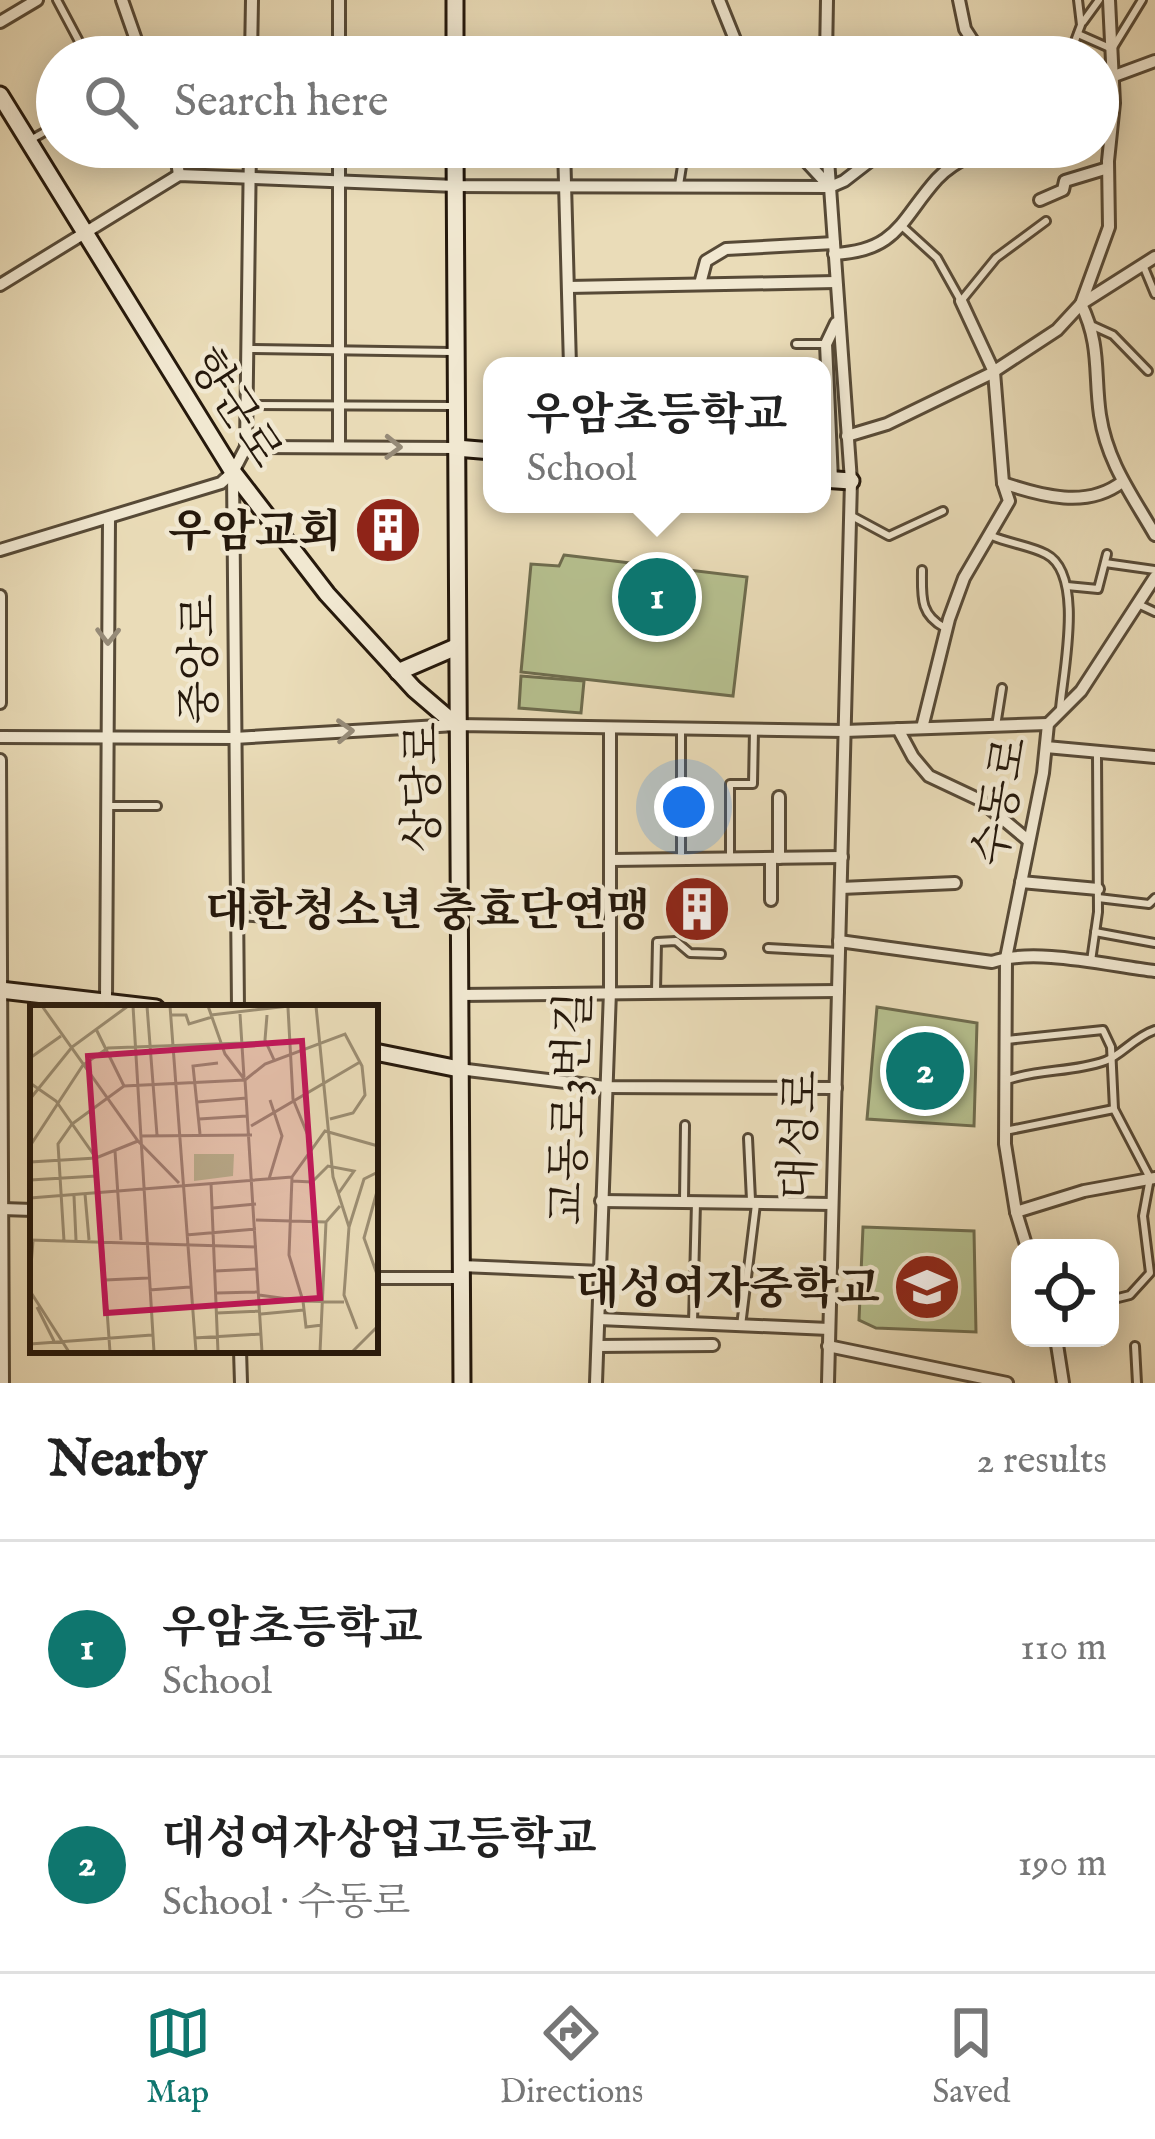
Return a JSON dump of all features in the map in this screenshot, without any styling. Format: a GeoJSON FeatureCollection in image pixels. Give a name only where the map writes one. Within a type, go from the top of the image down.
{"type":"FeatureCollection","features":[{"type":"Feature","properties":{"kind":"main road"},"geometry":{"type":"LineString","coordinates":[[455,0],[455,36]]}},
{"type":"Feature","properties":{"kind":"main road","name":"향군로"},"geometry":{"type":"LineString","coordinates":[[0,94],[36,152]]}},
{"type":"Feature","properties":{"kind":"main road","name":"향군로"},"geometry":{"type":"LineString","coordinates":[[46,168],[233,472],[327,594],[398,672],[456,725]]}},
{"type":"Feature","properties":{"kind":"main road","name":"상당로"},"geometry":{"type":"LineString","coordinates":[[455,168],[462,1383]]}},
{"type":"Feature","properties":{"kind":"main road"},"geometry":{"type":"LineString","coordinates":[[456,448],[483,450]]}},
{"type":"Feature","properties":{"kind":"main road"},"geometry":{"type":"LineString","coordinates":[[831,479],[851,481]]}},
{"type":"Feature","properties":{"kind":"main road"},"geometry":{"type":"LineString","coordinates":[[398,672],[456,647]]}},
{"type":"Feature","properties":{"kind":"main road"},"geometry":{"type":"LineString","coordinates":[[2,990],[137,1005]]}},
{"type":"Feature","properties":{"kind":"main road"},"geometry":{"type":"LineString","coordinates":[[378,1053],[459,1069]]}},
{"type":"Feature","properties":{"kind":"street"},"geometry":{"type":"LineString","coordinates":[[0,22],[37,0]]}},
{"type":"Feature","properties":{"kind":"street"},"geometry":{"type":"LineString","coordinates":[[122,0],[135,36]]}},
{"type":"Feature","properties":{"kind":"street"},"geometry":{"type":"LineString","coordinates":[[251,36],[252,0]]}},
{"type":"Feature","properties":{"kind":"street"},"geometry":{"type":"LineString","coordinates":[[339,0],[339,36]]}},
{"type":"Feature","properties":{"kind":"street"},"geometry":{"type":"LineString","coordinates":[[719,0],[734,36]]}},
{"type":"Feature","properties":{"kind":"street"},"geometry":{"type":"LineString","coordinates":[[826,36],[827,0]]}},
{"type":"Feature","properties":{"kind":"street"},"geometry":{"type":"LineString","coordinates":[[959,0],[970,36]]}},
{"type":"Feature","properties":{"kind":"street"},"geometry":{"type":"LineString","coordinates":[[1109,0],[1111,36]]}},
{"type":"Feature","properties":{"kind":"street"},"geometry":{"type":"LineString","coordinates":[[1119,76],[1155,61]]}},
{"type":"Feature","properties":{"kind":"street"},"geometry":{"type":"LineString","coordinates":[[178,168],[179,175]]}},
{"type":"Feature","properties":{"kind":"street","name":"중앙로"},"geometry":{"type":"LineString","coordinates":[[238,1005],[233,472],[246,447],[250,168]]}},
{"type":"Feature","properties":{"kind":"street"},"geometry":{"type":"LineString","coordinates":[[339,168],[339,447]]}},
{"type":"Feature","properties":{"kind":"street"},"geometry":{"type":"LineString","coordinates":[[565,168],[570,357]]}},
{"type":"Feature","properties":{"kind":"street"},"geometry":{"type":"LineString","coordinates":[[812,168],[830,187]]}},
{"type":"Feature","properties":{"kind":"street","name":"대성로"},"geometry":{"type":"LineString","coordinates":[[828,1383],[851,481],[829,168]]}},
{"type":"Feature","properties":{"kind":"street"},"geometry":{"type":"LineString","coordinates":[[0,285],[179,175],[455,186],[830,187],[861,168]]}},
{"type":"Feature","properties":{"kind":"street"},"geometry":{"type":"LineString","coordinates":[[700,284],[706,261],[726,248],[761,244],[855,253],[894,235],[936,180],[953,168]]}},
{"type":"Feature","properties":{"kind":"street"},"geometry":{"type":"LineString","coordinates":[[1040,200],[1063,190],[1065,181],[1108,168],[1109,227],[1081,304],[1091,325],[1099,365],[1100,415],[1114,470],[1155,535]]}},
{"type":"Feature","properties":{"kind":"street"},"geometry":{"type":"LineString","coordinates":[[848,436],[887,424],[994,371],[1057,331],[1081,304],[1155,257]]}},
{"type":"Feature","properties":{"kind":"street"},"geometry":{"type":"LineString","coordinates":[[568,287],[836,282]]}},
{"type":"Feature","properties":{"kind":"street"},"geometry":{"type":"LineString","coordinates":[[922,728],[964,578],[1009,501],[1003,483],[994,371],[961,301]]}},
{"type":"Feature","properties":{"kind":"street"},"geometry":{"type":"LineString","coordinates":[[826,357],[826,344],[838,320]]}},
{"type":"Feature","properties":{"kind":"street"},"geometry":{"type":"LineString","coordinates":[[246,447],[456,448]]}},
{"type":"Feature","properties":{"kind":"street"},"geometry":{"type":"LineString","coordinates":[[0,550],[221,484],[233,472]]}},
{"type":"Feature","properties":{"kind":"street"},"geometry":{"type":"LineString","coordinates":[[1003,483],[1078,499],[1108,493],[1122,482]]}},
{"type":"Feature","properties":{"kind":"street"},"geometry":{"type":"LineString","coordinates":[[106,1000],[109,519]]}},
{"type":"Feature","properties":{"kind":"street","name":"수동로"},"geometry":{"type":"LineString","coordinates":[[1025,1239],[1016,1212],[1006,1131],[1006,958],[1048,724],[1081,691],[1155,574]]}},
{"type":"Feature","properties":{"kind":"street"},"geometry":{"type":"LineString","coordinates":[[0,596],[0,704]]}},
{"type":"Feature","properties":{"kind":"street"},"geometry":{"type":"LineString","coordinates":[[0,736],[234,738],[456,725],[844,731],[1048,724]]}},
{"type":"Feature","properties":{"kind":"street","name":"교동로3번길"},"geometry":{"type":"LineString","coordinates":[[596,1383],[610,991],[610,728]]}},
{"type":"Feature","properties":{"kind":"street"},"geometry":{"type":"LineString","coordinates":[[898,729],[929,776],[980,800],[1029,841]]}},
{"type":"Feature","properties":{"kind":"street"},"geometry":{"type":"LineString","coordinates":[[1046,747],[1155,757]]}},
{"type":"Feature","properties":{"kind":"street"},"geometry":{"type":"LineString","coordinates":[[0,760],[3,1383]]}},
{"type":"Feature","properties":{"kind":"street"},"geometry":{"type":"LineString","coordinates":[[771,900],[779,797]]}},
{"type":"Feature","properties":{"kind":"street"},"geometry":{"type":"LineString","coordinates":[[611,860],[842,857]]}},
{"type":"Feature","properties":{"kind":"street"},"geometry":{"type":"LineString","coordinates":[[1021,882],[1098,894]]}},
{"type":"Feature","properties":{"kind":"street"},"geometry":{"type":"LineString","coordinates":[[841,888],[955,883]]}},
{"type":"Feature","properties":{"kind":"street"},"geometry":{"type":"LineString","coordinates":[[839,947],[992,962],[1006,958],[1155,970]]}},
{"type":"Feature","properties":{"kind":"street"},"geometry":{"type":"LineString","coordinates":[[459,995],[838,991]]}},
{"type":"Feature","properties":{"kind":"street"},"geometry":{"type":"LineString","coordinates":[[459,1069],[605,1087],[836,1088]]}},
{"type":"Feature","properties":{"kind":"street"},"geometry":{"type":"LineString","coordinates":[[1016,1212],[1084,1191],[1153,1178]]}},
{"type":"Feature","properties":{"kind":"street"},"geometry":{"type":"LineString","coordinates":[[601,1201],[832,1204]]}},
{"type":"Feature","properties":{"kind":"street"},"geometry":{"type":"LineString","coordinates":[[378,1278],[461,1272],[601,1272]]}},
{"type":"Feature","properties":{"kind":"street"},"geometry":{"type":"LineString","coordinates":[[599,1319],[829,1329]]}},
{"type":"Feature","properties":{"kind":"street"},"geometry":{"type":"LineString","coordinates":[[598,1346],[712,1345]]}},
{"type":"Feature","properties":{"kind":"street"},"geometry":{"type":"LineString","coordinates":[[828,1346],[1007,1383]]}},
{"type":"Feature","properties":{"kind":"street"},"geometry":{"type":"LineString","coordinates":[[1057,1347],[1063,1383]]}},
{"type":"Feature","properties":{"kind":"street"},"geometry":{"type":"LineString","coordinates":[[240,1353],[241,1383]]}},
{"type":"Feature","properties":{"kind":"lane"},"geometry":{"type":"LineString","coordinates":[[57,0],[76,36]]}},
{"type":"Feature","properties":{"kind":"lane"},"geometry":{"type":"LineString","coordinates":[[1078,0],[1081,25]]}},
{"type":"Feature","properties":{"kind":"lane"},"geometry":{"type":"LineString","coordinates":[[1083,36],[1078,34],[1081,25],[1099,0]]}},
{"type":"Feature","properties":{"kind":"lane"},"geometry":{"type":"LineString","coordinates":[[1119,38],[1142,0]]}},
{"type":"Feature","properties":{"kind":"lane"},"geometry":{"type":"LineString","coordinates":[[29,141],[36,137]]}},
{"type":"Feature","properties":{"kind":"lane"},"geometry":{"type":"LineString","coordinates":[[679,184],[682,168]]}},
{"type":"Feature","properties":{"kind":"lane"},"geometry":{"type":"LineString","coordinates":[[903,226],[937,258],[961,301],[996,259],[1046,221]]}},
{"type":"Feature","properties":{"kind":"lane"},"geometry":{"type":"LineString","coordinates":[[1143,265],[1155,294]]}},
{"type":"Feature","properties":{"kind":"lane"},"geometry":{"type":"LineString","coordinates":[[1091,325],[1113,335],[1148,371]]}},
{"type":"Feature","properties":{"kind":"lane"},"geometry":{"type":"LineString","coordinates":[[796,344],[826,344]]}},
{"type":"Feature","properties":{"kind":"lane"},"geometry":{"type":"LineString","coordinates":[[248,349],[456,352]]}},
{"type":"Feature","properties":{"kind":"lane"},"geometry":{"type":"LineString","coordinates":[[247,405],[456,406]]}},
{"type":"Feature","properties":{"kind":"lane"},"geometry":{"type":"LineString","coordinates":[[850,515],[889,536],[943,512]]}},
{"type":"Feature","properties":{"kind":"lane"},"geometry":{"type":"LineString","coordinates":[[990,535],[1047,554],[1062,570],[1067,586],[1060,712]]}},
{"type":"Feature","properties":{"kind":"lane","name":"수동로"},"geometry":{"type":"LineString","coordinates":[[1067,586],[1098,589],[1106,558],[1155,574]]}},
{"type":"Feature","properties":{"kind":"lane"},"geometry":{"type":"LineString","coordinates":[[922,570],[922,607],[932,621],[947,629]]}},
{"type":"Feature","properties":{"kind":"lane"},"geometry":{"type":"LineString","coordinates":[[1138,604],[1155,612]]}},
{"type":"Feature","properties":{"kind":"lane"},"geometry":{"type":"LineString","coordinates":[[996,726],[1002,688]]}},
{"type":"Feature","properties":{"kind":"lane"},"geometry":{"type":"LineString","coordinates":[[681,729],[681,859]]}},
{"type":"Feature","properties":{"kind":"lane"},"geometry":{"type":"LineString","coordinates":[[730,858],[730,784],[753,784],[754,730]]}},
{"type":"Feature","properties":{"kind":"lane"},"geometry":{"type":"LineString","coordinates":[[1090,963],[1098,894],[1096,755]]}},
{"type":"Feature","properties":{"kind":"lane"},"geometry":{"type":"LineString","coordinates":[[106,806],[157,806]]}},
{"type":"Feature","properties":{"kind":"lane"},"geometry":{"type":"LineString","coordinates":[[1098,894],[1149,904],[1155,898]]}},
{"type":"Feature","properties":{"kind":"lane"},"geometry":{"type":"LineString","coordinates":[[236,916],[278,919]]}},
{"type":"Feature","properties":{"kind":"lane"},"geometry":{"type":"LineString","coordinates":[[1095,932],[1155,943]]}},
{"type":"Feature","properties":{"kind":"lane"},"geometry":{"type":"LineString","coordinates":[[656,991],[657,942],[676,941],[690,953],[721,954]]}},
{"type":"Feature","properties":{"kind":"lane"},"geometry":{"type":"LineString","coordinates":[[768,948],[839,947]]}},
{"type":"Feature","properties":{"kind":"lane"},"geometry":{"type":"LineString","coordinates":[[1007,1040],[1103,1030],[1112,1059],[1114,1109],[1153,1178],[1143,1216],[1150,1273],[1130,1295],[1119,1298]]}},
{"type":"Feature","properties":{"kind":"lane"},"geometry":{"type":"LineString","coordinates":[[1006,1080],[1038,1069],[1074,1070],[1112,1059],[1124,1045],[1155,1030]]}},
{"type":"Feature","properties":{"kind":"lane"},"geometry":{"type":"LineString","coordinates":[[1006,1131],[1114,1109]]}},
{"type":"Feature","properties":{"kind":"lane"},"geometry":{"type":"LineString","coordinates":[[685,1125],[695,1253],[693,1324]]}},
{"type":"Feature","properties":{"kind":"lane"},"geometry":{"type":"LineString","coordinates":[[741,1326],[753,1203],[748,1138]]}},
{"type":"Feature","properties":{"kind":"lane"},"geometry":{"type":"LineString","coordinates":[[712,1324],[712,1345]]}},
{"type":"Feature","properties":{"kind":"lane"},"geometry":{"type":"LineString","coordinates":[[1136,1346],[1136,1383]]}},
{"type":"Feature","properties":{"kind":"green space"},"geometry":{"type":"Polygon","coordinates":[[[564,555],[747,577],[733,696],[521,672],[531,564],[559,566],[564,555]]]}},
{"type":"Feature","properties":{"kind":"green space"},"geometry":{"type":"Polygon","coordinates":[[[521,676],[584,681],[581,713],[519,708],[521,676]]]}},
{"type":"Feature","properties":{"kind":"green space"},"geometry":{"type":"Polygon","coordinates":[[[877,1007],[977,1023],[974,1126],[867,1119],[877,1007]]]}},
{"type":"Feature","properties":{"kind":"green space"},"geometry":{"type":"Polygon","coordinates":[[[863,1227],[974,1231],[976,1332],[876,1328],[859,1320],[863,1227]]]}},
{"type":"Feature","properties":{"kind":"place","name":"우암교회"},"geometry":{"type":"Point","coordinates":[388,530]}},
{"type":"Feature","properties":{"kind":"place","name":"우암초등학교"},"geometry":{"type":"Point","coordinates":[657,597]}},
{"type":"Feature","properties":{"kind":"place","name":"대한청소년 충효단연맹"},"geometry":{"type":"Point","coordinates":[697,909]}},
{"type":"Feature","properties":{"kind":"place","name":"대성여자상업고등학교"},"geometry":{"type":"Point","coordinates":[925,1071]}},
{"type":"Feature","properties":{"kind":"place","name":"대성여자중학교"},"geometry":{"type":"Point","coordinates":[927,1287]}}]}
